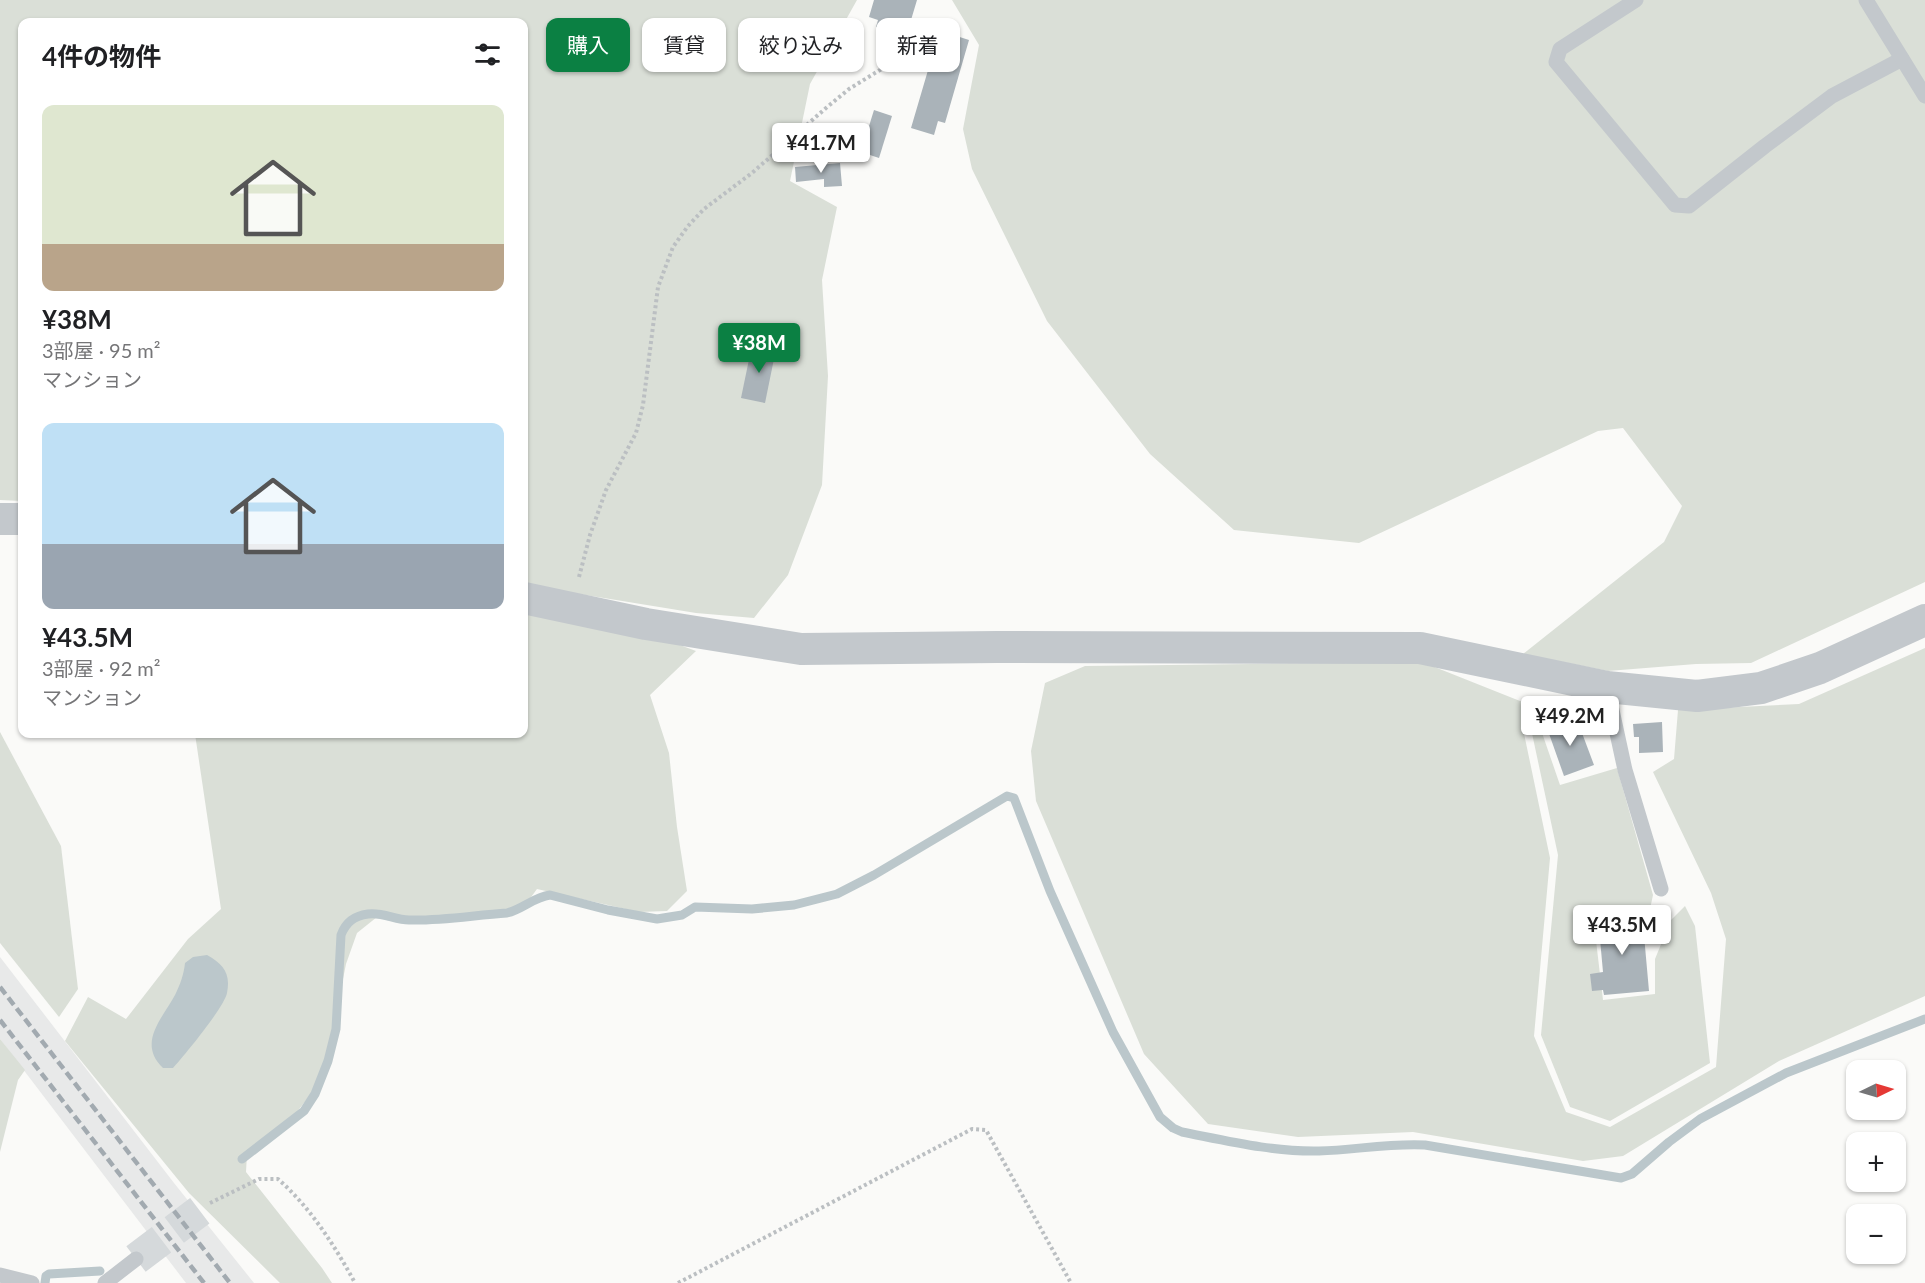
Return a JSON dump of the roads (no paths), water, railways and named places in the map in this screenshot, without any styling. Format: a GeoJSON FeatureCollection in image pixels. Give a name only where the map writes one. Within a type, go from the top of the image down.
{"type":"FeatureCollection","features":[{"type":"Feature","properties":{"kind":"street"},"geometry":{"type":"LineString","coordinates":[[0,519],[18,519]]}},
{"type":"Feature","properties":{"kind":"street"},"geometry":{"type":"LineString","coordinates":[[528,599],[646,624],[801,649],[1420,648],[1607,687],[1697,696],[1761,688],[1820,668],[1925,620]]}},
{"type":"Feature","properties":{"kind":"lane"},"geometry":{"type":"LineString","coordinates":[[1636,0],[1560,49],[1556,62],[1675,205],[1689,206],[1832,96],[1902,59]]}},
{"type":"Feature","properties":{"kind":"lane"},"geometry":{"type":"LineString","coordinates":[[1866,0],[1925,96]]}},
{"type":"Feature","properties":{"kind":"lane"},"geometry":{"type":"LineString","coordinates":[[1607,687],[1625,770],[1661,889]]}},
{"type":"Feature","properties":{"kind":"lane"},"geometry":{"type":"LineString","coordinates":[[105,1283],[136,1259]]}},
{"type":"Feature","properties":{"kind":"lane"},"geometry":{"type":"LineString","coordinates":[[0,1275],[32,1283]]}},
{"type":"Feature","properties":{"kind":"waterway"},"geometry":{"type":"LineString","coordinates":[[242,1159],[304,1111],[315,1094],[328,1061],[336,1029],[341,935],[348,923],[355,918],[373,914],[404,920],[421,920],[507,913],[550,895],[608,910],[657,919],[682,915],[695,907],[752,909],[794,905],[837,894],[874,875],[1007,796],[1014,798],[1050,891],[1113,1032],[1160,1117],[1182,1132],[1250,1145],[1302,1151],[1425,1145],[1621,1178],[1632,1174],[1700,1119],[1786,1073],[1925,1019]]}},
{"type":"Feature","properties":{"kind":"waterway"},"geometry":{"type":"LineString","coordinates":[[45,1283],[46,1276],[49,1274],[100,1271]]}},
{"type":"Feature","properties":{"kind":"tunnel"},"geometry":{"type":"LineString","coordinates":[[136,1259],[210,1203]]}},
{"type":"Feature","properties":{"kind":"railway"},"geometry":{"type":"LineString","coordinates":[[0,987],[230,1283]]}},
{"type":"Feature","properties":{"kind":"railway"},"geometry":{"type":"LineString","coordinates":[[0,1020],[204,1283]]}}]}
